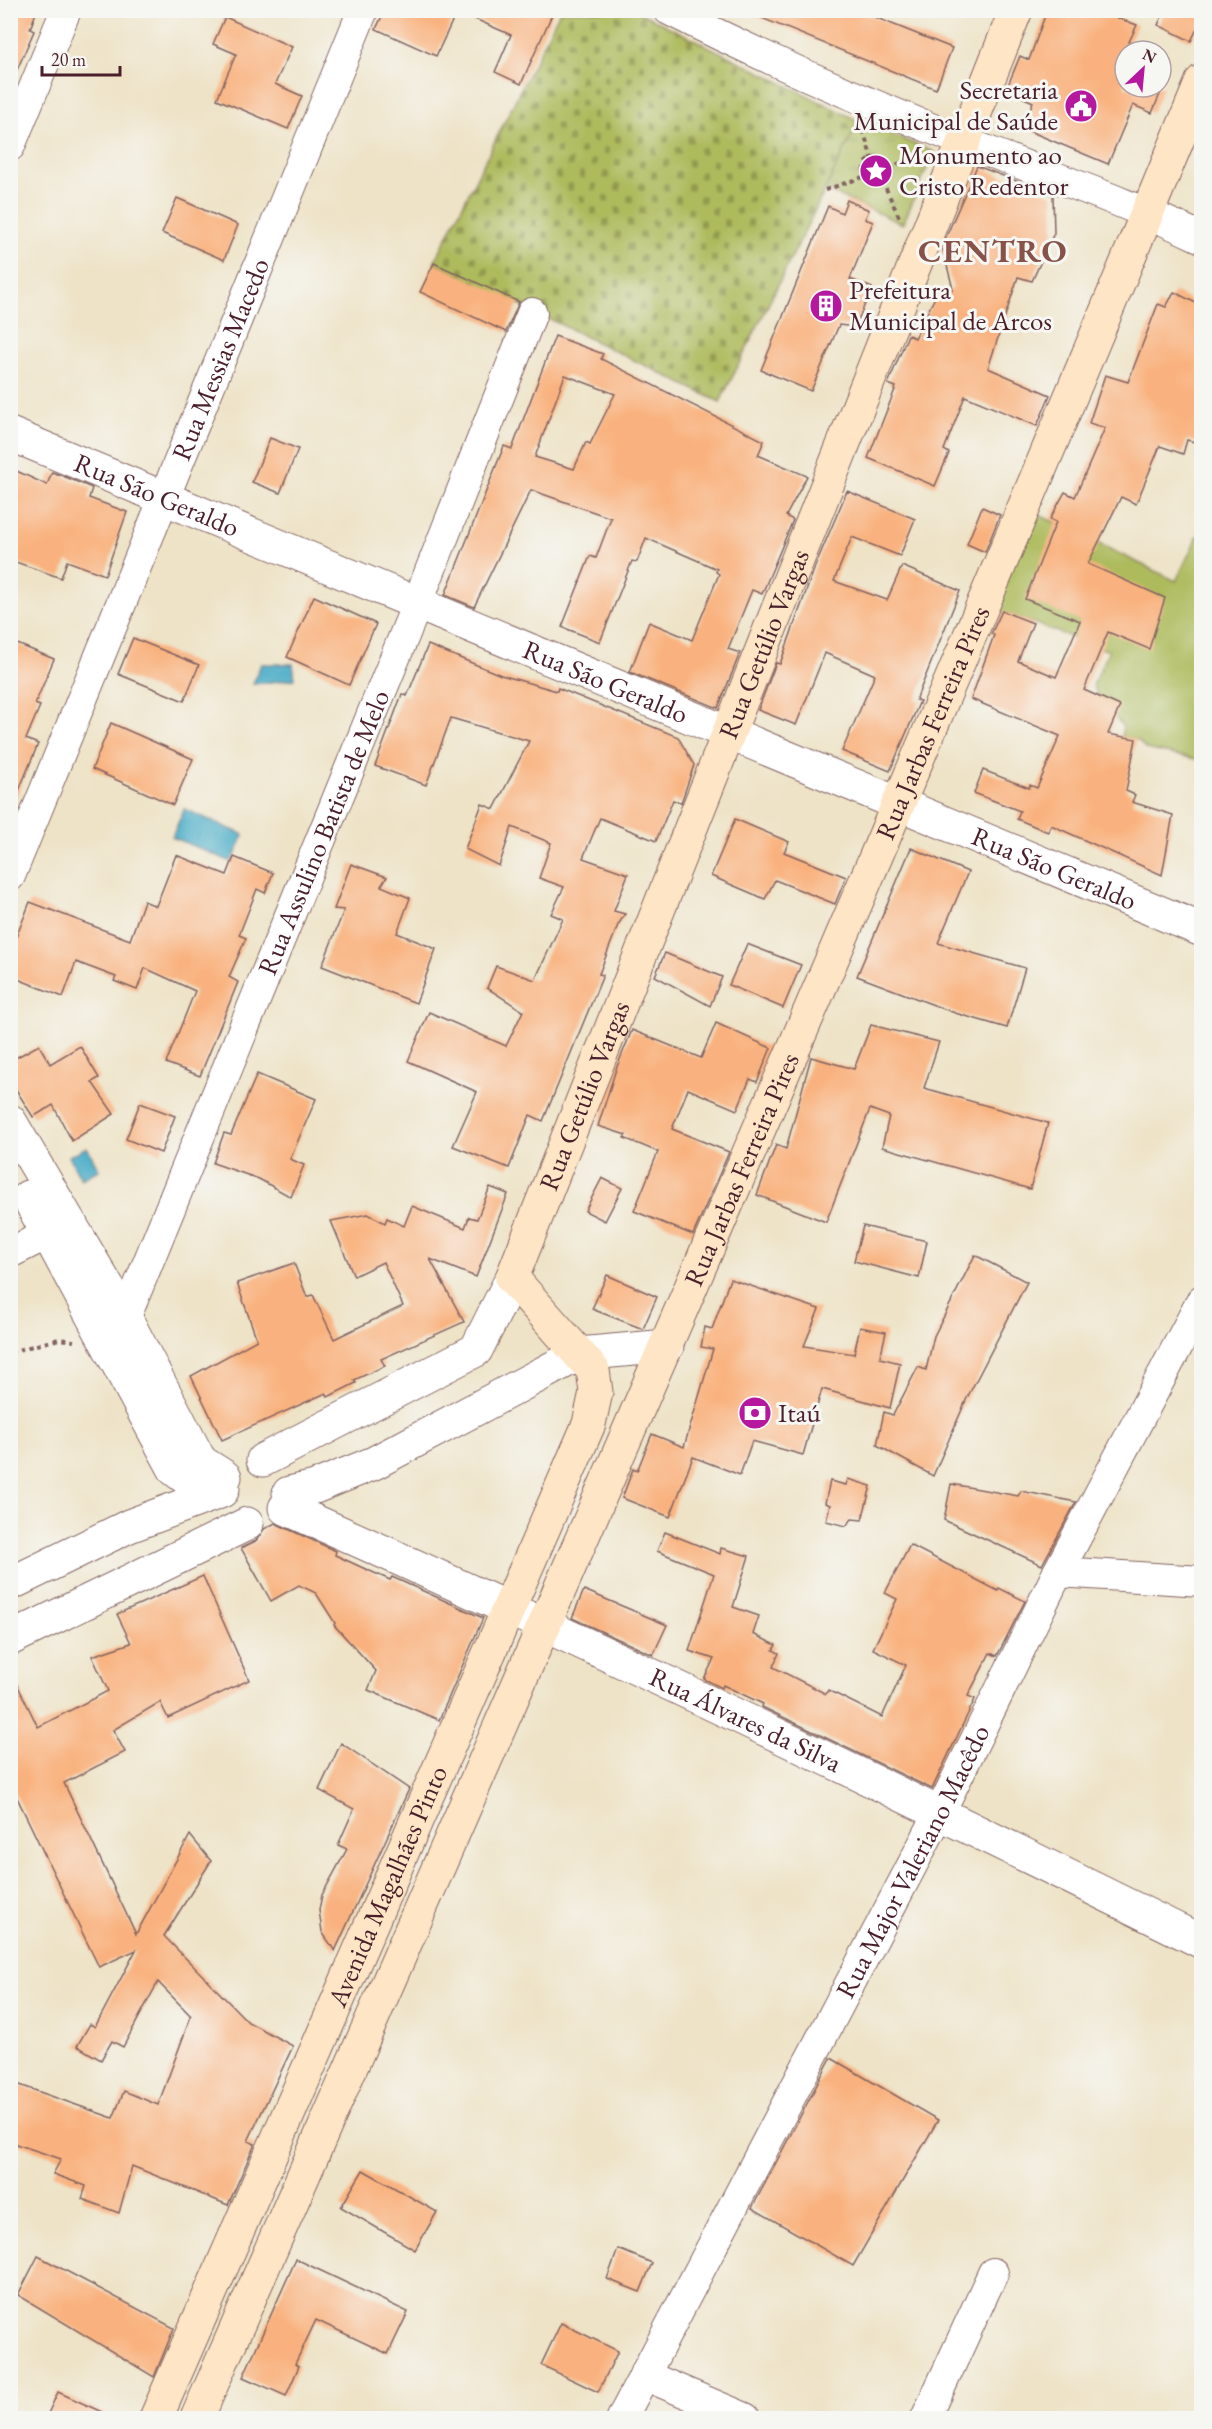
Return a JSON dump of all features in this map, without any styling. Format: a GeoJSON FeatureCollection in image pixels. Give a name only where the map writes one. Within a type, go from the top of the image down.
{"type":"FeatureCollection","features":[{"type":"Feature","properties":{"kind":"main road","name":"Rua Getúlio Vargas"},"geometry":{"type":"LineString","coordinates":[[512,1278],[728,735],[949,147],[1016,10]]}},
{"type":"Feature","properties":{"kind":"main road","name":"Rua Jarbas Ferreira Pires"},"geometry":{"type":"LineString","coordinates":[[664,1354],[898,805],[1202,81]]}},
{"type":"Feature","properties":{"kind":"main road"},"geometry":{"type":"LineString","coordinates":[[512,1278],[579,1354]]}},
{"type":"Feature","properties":{"kind":"main road","name":"Avenida Magalhães Pinto"},"geometry":{"type":"LineString","coordinates":[[156,2418],[589,1424],[596,1392],[593,1370],[579,1354]]}},
{"type":"Feature","properties":{"kind":"main road","name":"Avenida Magalhães Pinto"},"geometry":{"type":"LineString","coordinates":[[198,2418],[664,1354]]}},
{"type":"Feature","properties":{"kind":"main road"},"geometry":{"type":"LineString","coordinates":[[312,2061],[348,2076]]}},
{"type":"Feature","properties":{"kind":"street"},"geometry":{"type":"LineString","coordinates":[[10,146],[66,10]]}},
{"type":"Feature","properties":{"kind":"street","name":"Rua Messias Macedo"},"geometry":{"type":"LineString","coordinates":[[10,876],[363,10]]}},
{"type":"Feature","properties":{"kind":"street"},"geometry":{"type":"LineString","coordinates":[[669,10],[949,147],[1148,212],[1202,238]]}},
{"type":"Feature","properties":{"kind":"street","name":"Rua Assulino Batista de Melo"},"geometry":{"type":"LineString","coordinates":[[111,1351],[417,604],[532,313]]}},
{"type":"Feature","properties":{"kind":"street","name":"Rua São Geraldo"},"geometry":{"type":"LineString","coordinates":[[10,434],[728,735],[1202,930]]}},
{"type":"Feature","properties":{"kind":"street"},"geometry":{"type":"LineString","coordinates":[[10,1121],[60,1228],[111,1351],[174,1470],[190,1481],[223,1485]]}},
{"type":"Feature","properties":{"kind":"street"},"geometry":{"type":"LineString","coordinates":[[10,1167],[60,1228],[125,1317],[198,1457],[223,1485],[225,1506],[234,1517],[247,1524],[262,1525],[275,1519],[287,1500],[374,1463],[579,1354],[664,1354]]}},
{"type":"Feature","properties":{"kind":"street"},"geometry":{"type":"LineString","coordinates":[[10,1253],[60,1228]]}},
{"type":"Feature","properties":{"kind":"street","name":"Rua Getúlio Vargas"},"geometry":{"type":"LineString","coordinates":[[263,1460],[476,1350],[512,1278]]}},
{"type":"Feature","properties":{"kind":"street","name":"Rua Major Valeriano Macêdo"},"geometry":{"type":"LineString","coordinates":[[622,2418],[940,1812],[1058,1572],[1202,1300]]}},
{"type":"Feature","properties":{"kind":"street"},"geometry":{"type":"LineString","coordinates":[[10,1584],[138,1522],[223,1485],[235,1466],[248,1459],[263,1460],[281,1473],[287,1500]]}},
{"type":"Feature","properties":{"kind":"street","name":"Rua Álvares da Silva"},"geometry":{"type":"LineString","coordinates":[[287,1500],[940,1812],[1202,1942]]}},
{"type":"Feature","properties":{"kind":"street"},"geometry":{"type":"LineString","coordinates":[[10,1639],[247,1524]]}},
{"type":"Feature","properties":{"kind":"street"},"geometry":{"type":"LineString","coordinates":[[1058,1572],[1202,1581]]}},
{"type":"Feature","properties":{"kind":"street"},"geometry":{"type":"LineString","coordinates":[[926,2418],[993,2273]]}},
{"type":"Feature","properties":{"kind":"street"},"geometry":{"type":"LineString","coordinates":[[644,2375],[746,2418]]}},
{"type":"Feature","properties":{"kind":"path"},"geometry":{"type":"LineString","coordinates":[[859,121],[872,159]]}},
{"type":"Feature","properties":{"kind":"path"},"geometry":{"type":"LineString","coordinates":[[888,167],[949,147]]}},
{"type":"Feature","properties":{"kind":"path"},"geometry":{"type":"LineString","coordinates":[[866,176],[866,164],[872,159],[880,159],[888,167]]}},
{"type":"Feature","properties":{"kind":"path"},"geometry":{"type":"LineString","coordinates":[[866,176],[875,182],[882,180],[887,175],[888,167]]}},
{"type":"Feature","properties":{"kind":"path"},"geometry":{"type":"LineString","coordinates":[[825,190],[866,176]]}},
{"type":"Feature","properties":{"kind":"path"},"geometry":{"type":"LineString","coordinates":[[882,180],[903,224]]}},
{"type":"Feature","properties":{"kind":"path"},"geometry":{"type":"LineString","coordinates":[[10,1352],[59,1339],[86,1343],[111,1351]]}},
{"type":"Feature","properties":{"kind":"green space"},"geometry":{"type":"Polygon","coordinates":[[[560,11],[637,11],[859,121],[720,402],[434,263],[560,11]]]}},
{"type":"Feature","properties":{"kind":"green space"},"geometry":{"type":"Polygon","coordinates":[[[859,121],[934,152],[903,224],[825,190],[859,121]]]}},
{"type":"Feature","properties":{"kind":"green space"},"geometry":{"type":"Polygon","coordinates":[[[1033,512],[1176,581],[1198,535],[1201,534],[1201,760],[1146,749],[1138,740],[1121,737],[1123,727],[1097,694],[1093,685],[1109,651],[992,608],[1033,512]]]}},
{"type":"Feature","properties":{"kind":"water"},"geometry":{"type":"Polygon","coordinates":[[[261,664],[293,664],[295,679],[253,684],[261,664]]]}},
{"type":"Feature","properties":{"kind":"water"},"geometry":{"type":"Polygon","coordinates":[[[184,809],[244,835],[232,862],[172,837],[184,809]]]}},
{"type":"Feature","properties":{"kind":"water"},"geometry":{"type":"Polygon","coordinates":[[[87,1147],[99,1170],[81,1179],[69,1156],[87,1147]]]}},
{"type":"Feature","properties":{"kind":"building"},"geometry":{"type":"Polygon","coordinates":[[[10,10],[37,10],[30,29],[34,31],[10,86],[10,10]]]}},
{"type":"Feature","properties":{"kind":"building"},"geometry":{"type":"Polygon","coordinates":[[[385,10],[554,10],[521,84],[495,72],[511,35],[457,11],[436,56],[376,29],[385,10]]]}},
{"type":"Feature","properties":{"kind":"building"},"geometry":{"type":"Polygon","coordinates":[[[742,10],[857,10],[952,48],[936,89],[742,10]]]}},
{"type":"Feature","properties":{"kind":"building"},"geometry":{"type":"Polygon","coordinates":[[[1047,10],[1096,10],[1137,25],[1130,39],[1113,39],[1113,99],[1158,99],[1152,113],[1133,105],[1108,164],[1022,128],[1033,102],[1006,90],[1020,56],[1029,60],[1047,10]]]}},
{"type":"Feature","properties":{"kind":"building"},"geometry":{"type":"Polygon","coordinates":[[[1165,10],[1202,10],[1202,19],[1191,41],[1158,25],[1165,10]]]}},
{"type":"Feature","properties":{"kind":"building"},"geometry":{"type":"Polygon","coordinates":[[[225,17],[292,47],[275,84],[302,96],[288,129],[217,99],[236,54],[213,44],[225,17]]]}},
{"type":"Feature","properties":{"kind":"building"},"geometry":{"type":"Polygon","coordinates":[[[977,166],[1053,195],[1054,233],[1032,281],[1018,277],[988,368],[1050,395],[1037,426],[965,396],[944,450],[949,453],[935,486],[868,458],[896,387],[888,384],[908,335],[915,338],[936,295],[953,289],[942,246],[977,166]]]}},
{"type":"Feature","properties":{"kind":"building"},"geometry":{"type":"Polygon","coordinates":[[[177,198],[238,225],[224,260],[162,233],[177,198]]]}},
{"type":"Feature","properties":{"kind":"building","name":"Prefeitura Municipal de Arcos"},"geometry":{"type":"Polygon","coordinates":[[[847,200],[869,210],[865,219],[873,222],[850,279],[872,288],[855,327],[839,325],[811,391],[761,370],[828,206],[842,213],[847,200]]]}},
{"type":"Feature","properties":{"kind":"building"},"geometry":{"type":"Polygon","coordinates":[[[434,263],[519,302],[506,332],[420,292],[434,263]]]}},
{"type":"Feature","properties":{"kind":"building"},"geometry":{"type":"Polygon","coordinates":[[[1174,292],[1202,306],[1202,444],[1187,440],[1183,454],[1160,446],[1136,504],[1121,497],[1088,564],[1165,598],[1149,649],[1108,632],[1084,690],[1120,706],[1108,734],[1136,739],[1126,791],[1135,795],[1132,802],[1173,815],[1162,875],[1051,825],[1048,832],[1017,819],[1020,811],[974,793],[983,770],[1029,788],[1030,785],[1037,788],[1060,736],[971,699],[994,635],[991,634],[1002,611],[1033,623],[1018,661],[1056,677],[1080,621],[1025,599],[1056,522],[1050,519],[1065,492],[1075,497],[1105,428],[1089,423],[1105,375],[1128,382],[1158,304],[1166,307],[1174,292]]]}},
{"type":"Feature","properties":{"kind":"building"},"geometry":{"type":"Polygon","coordinates":[[[555,336],[603,354],[601,359],[764,441],[758,455],[807,476],[786,516],[793,520],[762,594],[752,590],[728,649],[740,653],[718,708],[630,672],[649,622],[692,640],[719,574],[716,572],[717,569],[646,538],[637,562],[632,561],[600,642],[562,627],[590,556],[596,558],[611,518],[531,490],[474,607],[445,595],[504,446],[512,449],[555,336]],[[565,375],[535,457],[574,469],[586,442],[590,444],[615,394],[565,375]]]}},
{"type":"Feature","properties":{"kind":"building"},"geometry":{"type":"Polygon","coordinates":[[[270,438],[298,449],[280,493],[252,482],[270,438]]]}},
{"type":"Feature","properties":{"kind":"building"},"geometry":{"type":"Polygon","coordinates":[[[10,468],[47,485],[52,472],[63,476],[92,488],[89,498],[127,512],[105,575],[67,561],[61,578],[10,560],[10,468]]]}},
{"type":"Feature","properties":{"kind":"building"},"geometry":{"type":"Polygon","coordinates":[[[847,491],[915,519],[900,556],[852,537],[834,581],[887,600],[902,566],[960,591],[916,700],[920,701],[890,771],[842,751],[875,675],[825,653],[796,725],[758,710],[776,663],[780,664],[816,564],[847,491]]]}},
{"type":"Feature","properties":{"kind":"building"},"geometry":{"type":"Polygon","coordinates":[[[982,507],[1000,515],[985,552],[967,544],[982,507]]]}},
{"type":"Feature","properties":{"kind":"building"},"geometry":{"type":"Polygon","coordinates":[[[314,596],[376,624],[349,685],[287,657],[314,596]]]}},
{"type":"Feature","properties":{"kind":"building"},"geometry":{"type":"Polygon","coordinates":[[[133,638],[199,665],[184,701],[118,674],[133,638]]]}},
{"type":"Feature","properties":{"kind":"building"},"geometry":{"type":"Polygon","coordinates":[[[10,641],[54,659],[35,704],[40,706],[26,739],[38,744],[11,810],[10,641]]]}},
{"type":"Feature","properties":{"kind":"building"},"geometry":{"type":"Polygon","coordinates":[[[428,645],[501,675],[557,691],[558,688],[678,737],[694,765],[681,803],[673,800],[656,841],[600,818],[583,858],[628,874],[614,911],[625,914],[618,925],[599,974],[603,975],[543,1121],[530,1115],[509,1168],[453,1146],[477,1092],[408,1061],[429,1012],[506,1046],[523,1011],[487,988],[496,966],[535,980],[563,919],[551,914],[564,887],[539,878],[551,843],[512,827],[499,866],[465,849],[482,804],[494,809],[529,741],[451,718],[426,785],[375,766],[402,694],[407,696],[428,645]]]}},
{"type":"Feature","properties":{"kind":"building"},"geometry":{"type":"Polygon","coordinates":[[[111,723],[193,759],[173,805],[92,769],[111,723]]]}},
{"type":"Feature","properties":{"kind":"building"},"geometry":{"type":"Polygon","coordinates":[[[735,819],[789,842],[784,852],[846,877],[835,904],[775,880],[765,899],[711,876],[735,819]]]}},
{"type":"Feature","properties":{"kind":"building"},"geometry":{"type":"Polygon","coordinates":[[[911,848],[968,872],[938,943],[1025,968],[1007,1028],[955,1013],[857,976],[911,848]]]}},
{"type":"Feature","properties":{"kind":"building"},"geometry":{"type":"Polygon","coordinates":[[[176,855],[227,875],[234,857],[273,873],[265,893],[257,889],[239,935],[246,938],[229,977],[238,982],[200,1076],[166,1063],[195,991],[145,968],[137,990],[114,981],[116,977],[76,962],[63,997],[10,976],[10,953],[30,902],[130,940],[144,901],[156,906],[176,855]]]}},
{"type":"Feature","properties":{"kind":"building"},"geometry":{"type":"Polygon","coordinates":[[[351,864],[387,877],[381,886],[410,898],[397,933],[436,949],[416,1003],[322,966],[344,910],[334,909],[351,864]]]}},
{"type":"Feature","properties":{"kind":"building"},"geometry":{"type":"Polygon","coordinates":[[[747,944],[801,965],[783,1008],[729,985],[747,944]]]}},
{"type":"Feature","properties":{"kind":"building"},"geometry":{"type":"Polygon","coordinates":[[[665,953],[722,977],[710,1006],[655,976],[665,953]]]}},
{"type":"Feature","properties":{"kind":"building"},"geometry":{"type":"Polygon","coordinates":[[[716,1023],[771,1048],[757,1082],[750,1079],[737,1110],[688,1089],[672,1129],[729,1152],[693,1235],[634,1211],[658,1152],[624,1138],[626,1135],[598,1126],[616,1069],[632,1030],[701,1058],[716,1023]]]}},
{"type":"Feature","properties":{"kind":"building"},"geometry":{"type":"Polygon","coordinates":[[[871,1025],[939,1042],[924,1088],[1048,1123],[1030,1189],[882,1147],[889,1116],[870,1109],[826,1222],[757,1195],[776,1145],[786,1149],[811,1057],[854,1069],[871,1025]]]}},
{"type":"Feature","properties":{"kind":"building"},"geometry":{"type":"Polygon","coordinates":[[[39,1045],[50,1064],[80,1046],[99,1078],[92,1082],[114,1114],[72,1141],[53,1105],[33,1117],[10,1080],[10,1061],[39,1045]]]}},
{"type":"Feature","properties":{"kind":"building"},"geometry":{"type":"Polygon","coordinates":[[[257,1074],[316,1099],[290,1159],[304,1165],[291,1197],[259,1179],[213,1163],[224,1133],[231,1135],[257,1074]]]}},
{"type":"Feature","properties":{"kind":"building"},"geometry":{"type":"Polygon","coordinates":[[[140,1103],[175,1116],[161,1153],[126,1139],[140,1103]]]}},
{"type":"Feature","properties":{"kind":"building"},"geometry":{"type":"Polygon","coordinates":[[[602,1178],[622,1188],[605,1221],[585,1211],[602,1178]]]}},
{"type":"Feature","properties":{"kind":"building"},"geometry":{"type":"Polygon","coordinates":[[[490,1187],[508,1194],[476,1277],[430,1259],[464,1322],[381,1359],[385,1366],[354,1380],[356,1383],[328,1397],[326,1393],[222,1440],[191,1376],[257,1340],[237,1283],[294,1263],[307,1297],[313,1295],[334,1339],[403,1306],[383,1262],[354,1276],[331,1221],[368,1214],[385,1223],[387,1218],[404,1226],[412,1206],[465,1228],[469,1217],[477,1219],[490,1187]]]}},
{"type":"Feature","properties":{"kind":"building"},"geometry":{"type":"Polygon","coordinates":[[[863,1226],[927,1241],[919,1278],[854,1261],[863,1226]]]}},
{"type":"Feature","properties":{"kind":"building"},"geometry":{"type":"Polygon","coordinates":[[[975,1255],[1027,1282],[967,1398],[933,1476],[877,1445],[884,1412],[893,1415],[918,1367],[926,1370],[934,1336],[975,1255]]]}},
{"type":"Feature","properties":{"kind":"building"},"geometry":{"type":"Polygon","coordinates":[[[607,1275],[657,1297],[643,1329],[592,1309],[607,1275]]]}},
{"type":"Feature","properties":{"kind":"building"},"geometry":{"type":"Polygon","coordinates":[[[730,1279],[819,1309],[804,1346],[854,1354],[860,1327],[886,1332],[880,1358],[900,1363],[890,1408],[822,1389],[803,1455],[752,1441],[740,1475],[693,1457],[670,1517],[622,1498],[633,1469],[637,1471],[652,1434],[684,1447],[713,1349],[701,1347],[705,1327],[712,1329],[730,1279]]]}},
{"type":"Feature","properties":{"kind":"building"},"geometry":{"type":"Polygon","coordinates":[[[848,1479],[871,1486],[862,1520],[852,1519],[846,1526],[826,1521],[830,1505],[825,1503],[830,1481],[846,1485],[848,1479]]]}},
{"type":"Feature","properties":{"kind":"building"},"geometry":{"type":"Polygon","coordinates":[[[951,1484],[1018,1496],[1021,1491],[1076,1502],[1042,1565],[944,1520],[951,1484]]]}},
{"type":"Feature","properties":{"kind":"building"},"geometry":{"type":"Polygon","coordinates":[[[275,1523],[336,1551],[335,1555],[361,1567],[390,1580],[392,1577],[483,1618],[439,1720],[368,1690],[376,1671],[334,1625],[335,1623],[316,1593],[299,1585],[271,1601],[241,1548],[256,1541],[264,1529],[275,1523]]]}},
{"type":"Feature","properties":{"kind":"building"},"geometry":{"type":"Polygon","coordinates":[[[665,1532],[720,1554],[721,1548],[749,1556],[733,1607],[759,1616],[753,1634],[776,1645],[773,1650],[779,1653],[773,1667],[826,1694],[828,1690],[882,1717],[906,1665],[873,1649],[897,1599],[885,1593],[910,1545],[998,1591],[999,1588],[1025,1601],[997,1656],[990,1653],[968,1696],[975,1699],[932,1789],[762,1707],[763,1704],[723,1685],[722,1688],[704,1679],[714,1659],[689,1651],[714,1574],[657,1551],[665,1532]]]}},
{"type":"Feature","properties":{"kind":"building"},"geometry":{"type":"Polygon","coordinates":[[[203,1576],[249,1680],[168,1718],[160,1702],[113,1730],[125,1752],[64,1783],[136,1934],[190,1835],[211,1861],[164,1936],[248,2022],[293,2046],[248,2141],[255,2144],[228,2205],[132,2166],[119,2213],[82,2199],[86,2186],[53,2174],[61,2159],[10,2142],[10,2100],[17,2084],[113,2118],[124,2091],[158,2105],[191,2016],[158,1982],[123,2047],[112,2041],[101,2060],[77,2046],[90,2024],[95,2027],[136,1950],[99,1967],[10,1783],[10,1670],[38,1727],[108,1691],[92,1656],[131,1643],[117,1614],[203,1576]]]}},
{"type":"Feature","properties":{"kind":"building"},"geometry":{"type":"Polygon","coordinates":[[[584,1590],[667,1625],[653,1655],[572,1618],[584,1590]]]}},
{"type":"Feature","properties":{"kind":"building"},"geometry":{"type":"Polygon","coordinates":[[[341,1743],[409,1789],[335,1951],[322,1932],[319,1910],[322,1895],[347,1849],[338,1845],[354,1809],[319,1790],[341,1743]]]}},
{"type":"Feature","properties":{"kind":"building"},"geometry":{"type":"Polygon","coordinates":[[[831,2058],[938,2120],[853,2266],[752,2208],[831,2058]]]}},
{"type":"Feature","properties":{"kind":"building"},"geometry":{"type":"Polygon","coordinates":[[[363,2170],[437,2212],[415,2250],[341,2207],[363,2170]]]}},
{"type":"Feature","properties":{"kind":"building"},"geometry":{"type":"Polygon","coordinates":[[[618,2249],[652,2263],[640,2292],[607,2279],[618,2249]]]}},
{"type":"Feature","properties":{"kind":"building"},"geometry":{"type":"Polygon","coordinates":[[[38,2256],[174,2328],[154,2377],[18,2295],[38,2256]]]}},
{"type":"Feature","properties":{"kind":"building"},"geometry":{"type":"Polygon","coordinates":[[[296,2259],[408,2312],[388,2354],[316,2320],[295,2364],[299,2366],[286,2396],[243,2377],[296,2259]]]}},
{"type":"Feature","properties":{"kind":"building"},"geometry":{"type":"Polygon","coordinates":[[[561,2323],[618,2351],[598,2392],[541,2365],[561,2323]]]}},
{"type":"Feature","properties":{"kind":"building"},"geometry":{"type":"Polygon","coordinates":[[[58,2392],[115,2418],[46,2418],[58,2392]]]}},
{"type":"Feature","properties":{"kind":"place","name":"Secretaria Municipal de Saúde"},"geometry":{"type":"Point","coordinates":[1081,106]}},
{"type":"Feature","properties":{"kind":"place","name":"Monumento ao Cristo Redentor"},"geometry":{"type":"Point","coordinates":[876,171]}},
{"type":"Feature","properties":{"kind":"place","name":"Prefeitura Municipal de Arcos"},"geometry":{"type":"Point","coordinates":[826,306]}},
{"type":"Feature","properties":{"kind":"place","name":"Itaú"},"geometry":{"type":"Point","coordinates":[755,1413]}},
{"type":"Feature","properties":{"kind":"district","name":"CENTRO"},"geometry":{"type":"Point","coordinates":[993,250]}}]}
